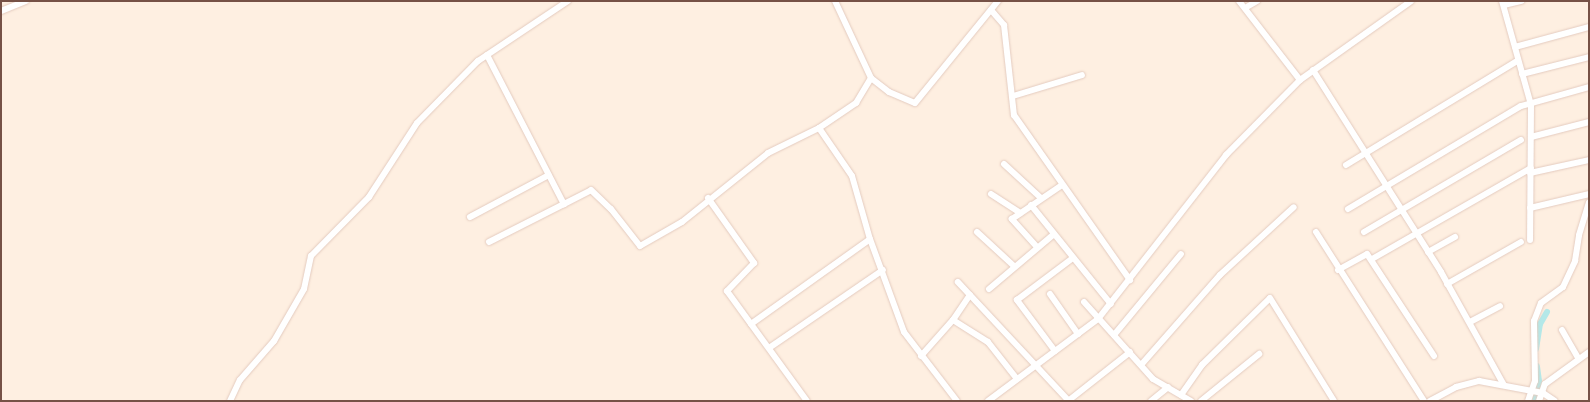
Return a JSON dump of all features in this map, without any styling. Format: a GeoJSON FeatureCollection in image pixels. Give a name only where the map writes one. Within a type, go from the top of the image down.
{"type":"FeatureCollection","features":[{"type":"Feature","properties":{"kind":"street"},"geometry":{"type":"LineString","coordinates":[[1,11],[26,1]]}},
{"type":"Feature","properties":{"kind":"street"},"geometry":{"type":"LineString","coordinates":[[230,401],[240,380],[274,341],[304,289],[311,256],[368,197],[417,123],[486,55],[568,1]]}},
{"type":"Feature","properties":{"kind":"street"},"geometry":{"type":"LineString","coordinates":[[835,1],[871,78],[888,92],[915,103],[998,1]]}},
{"type":"Feature","properties":{"kind":"street"},"geometry":{"type":"LineString","coordinates":[[1239,1],[1300,80]]}},
{"type":"Feature","properties":{"kind":"street"},"geometry":{"type":"LineString","coordinates":[[1245,8],[1256,1]]}},
{"type":"Feature","properties":{"kind":"street"},"geometry":{"type":"LineString","coordinates":[[988,401],[1098,319],[1130,280],[1176,215],[1226,154],[1300,80],[1411,1]]}},
{"type":"Feature","properties":{"kind":"street"},"geometry":{"type":"LineString","coordinates":[[1522,1],[1503,3],[1515,47],[1517,61],[1531,105],[1530,240]]}},
{"type":"Feature","properties":{"kind":"street"},"geometry":{"type":"LineString","coordinates":[[991,10],[1004,25],[1014,115],[1130,280]]}},
{"type":"Feature","properties":{"kind":"street"},"geometry":{"type":"LineString","coordinates":[[1515,47],[1589,27]]}},
{"type":"Feature","properties":{"kind":"street"},"geometry":{"type":"LineString","coordinates":[[486,55],[564,204]]}},
{"type":"Feature","properties":{"kind":"street"},"geometry":{"type":"LineString","coordinates":[[1522,74],[1589,57]]}},
{"type":"Feature","properties":{"kind":"street"},"geometry":{"type":"LineString","coordinates":[[1346,165],[1517,61]]}},
{"type":"Feature","properties":{"kind":"street"},"geometry":{"type":"LineString","coordinates":[[1313,70],[1368,153],[1386,185],[1416,232],[1470,322],[1504,385]]}},
{"type":"Feature","properties":{"kind":"street"},"geometry":{"type":"LineString","coordinates":[[1013,96],[1082,75]]}},
{"type":"Feature","properties":{"kind":"street"},"geometry":{"type":"LineString","coordinates":[[489,242],[591,190],[611,209],[640,246],[682,222],[708,198],[768,153],[820,128],[856,103],[871,78]]}},
{"type":"Feature","properties":{"kind":"street"},"geometry":{"type":"LineString","coordinates":[[1348,209],[1521,106],[1531,105],[1541,99],[1589,87]]}},
{"type":"Feature","properties":{"kind":"street"},"geometry":{"type":"LineString","coordinates":[[1531,137],[1589,122]]}},
{"type":"Feature","properties":{"kind":"street"},"geometry":{"type":"LineString","coordinates":[[820,128],[852,176],[870,239],[904,332],[953,400]]}},
{"type":"Feature","properties":{"kind":"street"},"geometry":{"type":"LineString","coordinates":[[1364,232],[1403,212],[1521,140]]}},
{"type":"Feature","properties":{"kind":"street"},"geometry":{"type":"LineString","coordinates":[[1372,259],[1416,232],[1530,170],[1589,160]]}},
{"type":"Feature","properties":{"kind":"street"},"geometry":{"type":"LineString","coordinates":[[1004,164],[1041,198]]}},
{"type":"Feature","properties":{"kind":"street"},"geometry":{"type":"LineString","coordinates":[[470,216],[549,175]]}},
{"type":"Feature","properties":{"kind":"street"},"geometry":{"type":"LineString","coordinates":[[1038,247],[1012,222],[1020,213],[1062,185]]}},
{"type":"Feature","properties":{"kind":"street"},"geometry":{"type":"LineString","coordinates":[[991,194],[1020,213]]}},
{"type":"Feature","properties":{"kind":"street"},"geometry":{"type":"LineString","coordinates":[[1530,208],[1589,194]]}},
{"type":"Feature","properties":{"kind":"street"},"geometry":{"type":"LineString","coordinates":[[708,198],[753,261],[727,289],[807,401]]}},
{"type":"Feature","properties":{"kind":"street"},"geometry":{"type":"LineString","coordinates":[[1528,401],[1532,391],[1534,321],[1541,304],[1563,287],[1575,261],[1578,235],[1589,203]]}},
{"type":"Feature","properties":{"kind":"street"},"geometry":{"type":"LineString","coordinates":[[1031,205],[1110,304]]}},
{"type":"Feature","properties":{"kind":"street"},"geometry":{"type":"LineString","coordinates":[[1141,365],[1220,275],[1294,208]]}},
{"type":"Feature","properties":{"kind":"street"},"geometry":{"type":"LineString","coordinates":[[977,232],[1014,266]]}},
{"type":"Feature","properties":{"kind":"street"},"geometry":{"type":"LineString","coordinates":[[1316,232],[1338,270],[1424,401]]}},
{"type":"Feature","properties":{"kind":"street"},"geometry":{"type":"LineString","coordinates":[[989,289],[1014,266],[1054,234]]}},
{"type":"Feature","properties":{"kind":"street"},"geometry":{"type":"LineString","coordinates":[[1428,252],[1455,237]]}},
{"type":"Feature","properties":{"kind":"street"},"geometry":{"type":"LineString","coordinates":[[751,324],[870,239]]}},
{"type":"Feature","properties":{"kind":"street"},"geometry":{"type":"LineString","coordinates":[[1447,284],[1521,242]]}},
{"type":"Feature","properties":{"kind":"street"},"geometry":{"type":"LineString","coordinates":[[1114,335],[1181,254]]}},
{"type":"Feature","properties":{"kind":"street"},"geometry":{"type":"LineString","coordinates":[[1338,270],[1364,254],[1372,259],[1434,356]]}},
{"type":"Feature","properties":{"kind":"street"},"geometry":{"type":"LineString","coordinates":[[1056,351],[1017,300],[1074,258]]}},
{"type":"Feature","properties":{"kind":"street"},"geometry":{"type":"LineString","coordinates":[[769,348],[882,270]]}},
{"type":"Feature","properties":{"kind":"street"},"geometry":{"type":"LineString","coordinates":[[958,282],[1068,401],[1130,352]]}},
{"type":"Feature","properties":{"kind":"street"},"geometry":{"type":"LineString","coordinates":[[1050,294],[1078,334]]}},
{"type":"Feature","properties":{"kind":"street"},"geometry":{"type":"LineString","coordinates":[[921,356],[953,320],[970,295]]}},
{"type":"Feature","properties":{"kind":"street"},"geometry":{"type":"LineString","coordinates":[[1180,395],[1202,365],[1270,298],[1334,401]]}},
{"type":"Feature","properties":{"kind":"street"},"geometry":{"type":"LineString","coordinates":[[1084,302],[1141,365],[1168,387],[1191,401]]}},
{"type":"Feature","properties":{"kind":"street"},"geometry":{"type":"LineString","coordinates":[[1470,322],[1500,306]]}},
{"type":"Feature","properties":{"kind":"street"},"geometry":{"type":"LineString","coordinates":[[953,320],[988,342],[1017,379]]}},
{"type":"Feature","properties":{"kind":"street"},"geometry":{"type":"LineString","coordinates":[[1562,330],[1578,358]]}},
{"type":"Feature","properties":{"kind":"street"},"geometry":{"type":"LineString","coordinates":[[1539,401],[1545,384],[1578,358],[1589,352]]}},
{"type":"Feature","properties":{"kind":"street"},"geometry":{"type":"LineString","coordinates":[[1201,401],[1259,354]]}},
{"type":"Feature","properties":{"kind":"street"},"geometry":{"type":"LineString","coordinates":[[1430,401],[1456,387],[1479,381],[1543,393],[1555,401]]}},
{"type":"Feature","properties":{"kind":"street"},"geometry":{"type":"LineString","coordinates":[[1151,401],[1168,387]]}},
{"type":"Feature","properties":{"kind":"waterway"},"geometry":{"type":"LineString","coordinates":[[1536,349],[1540,324],[1547,312]]}},
{"type":"Feature","properties":{"kind":"waterway"},"geometry":{"type":"LineString","coordinates":[[1535,401],[1539,381],[1537,366]]}}]}
